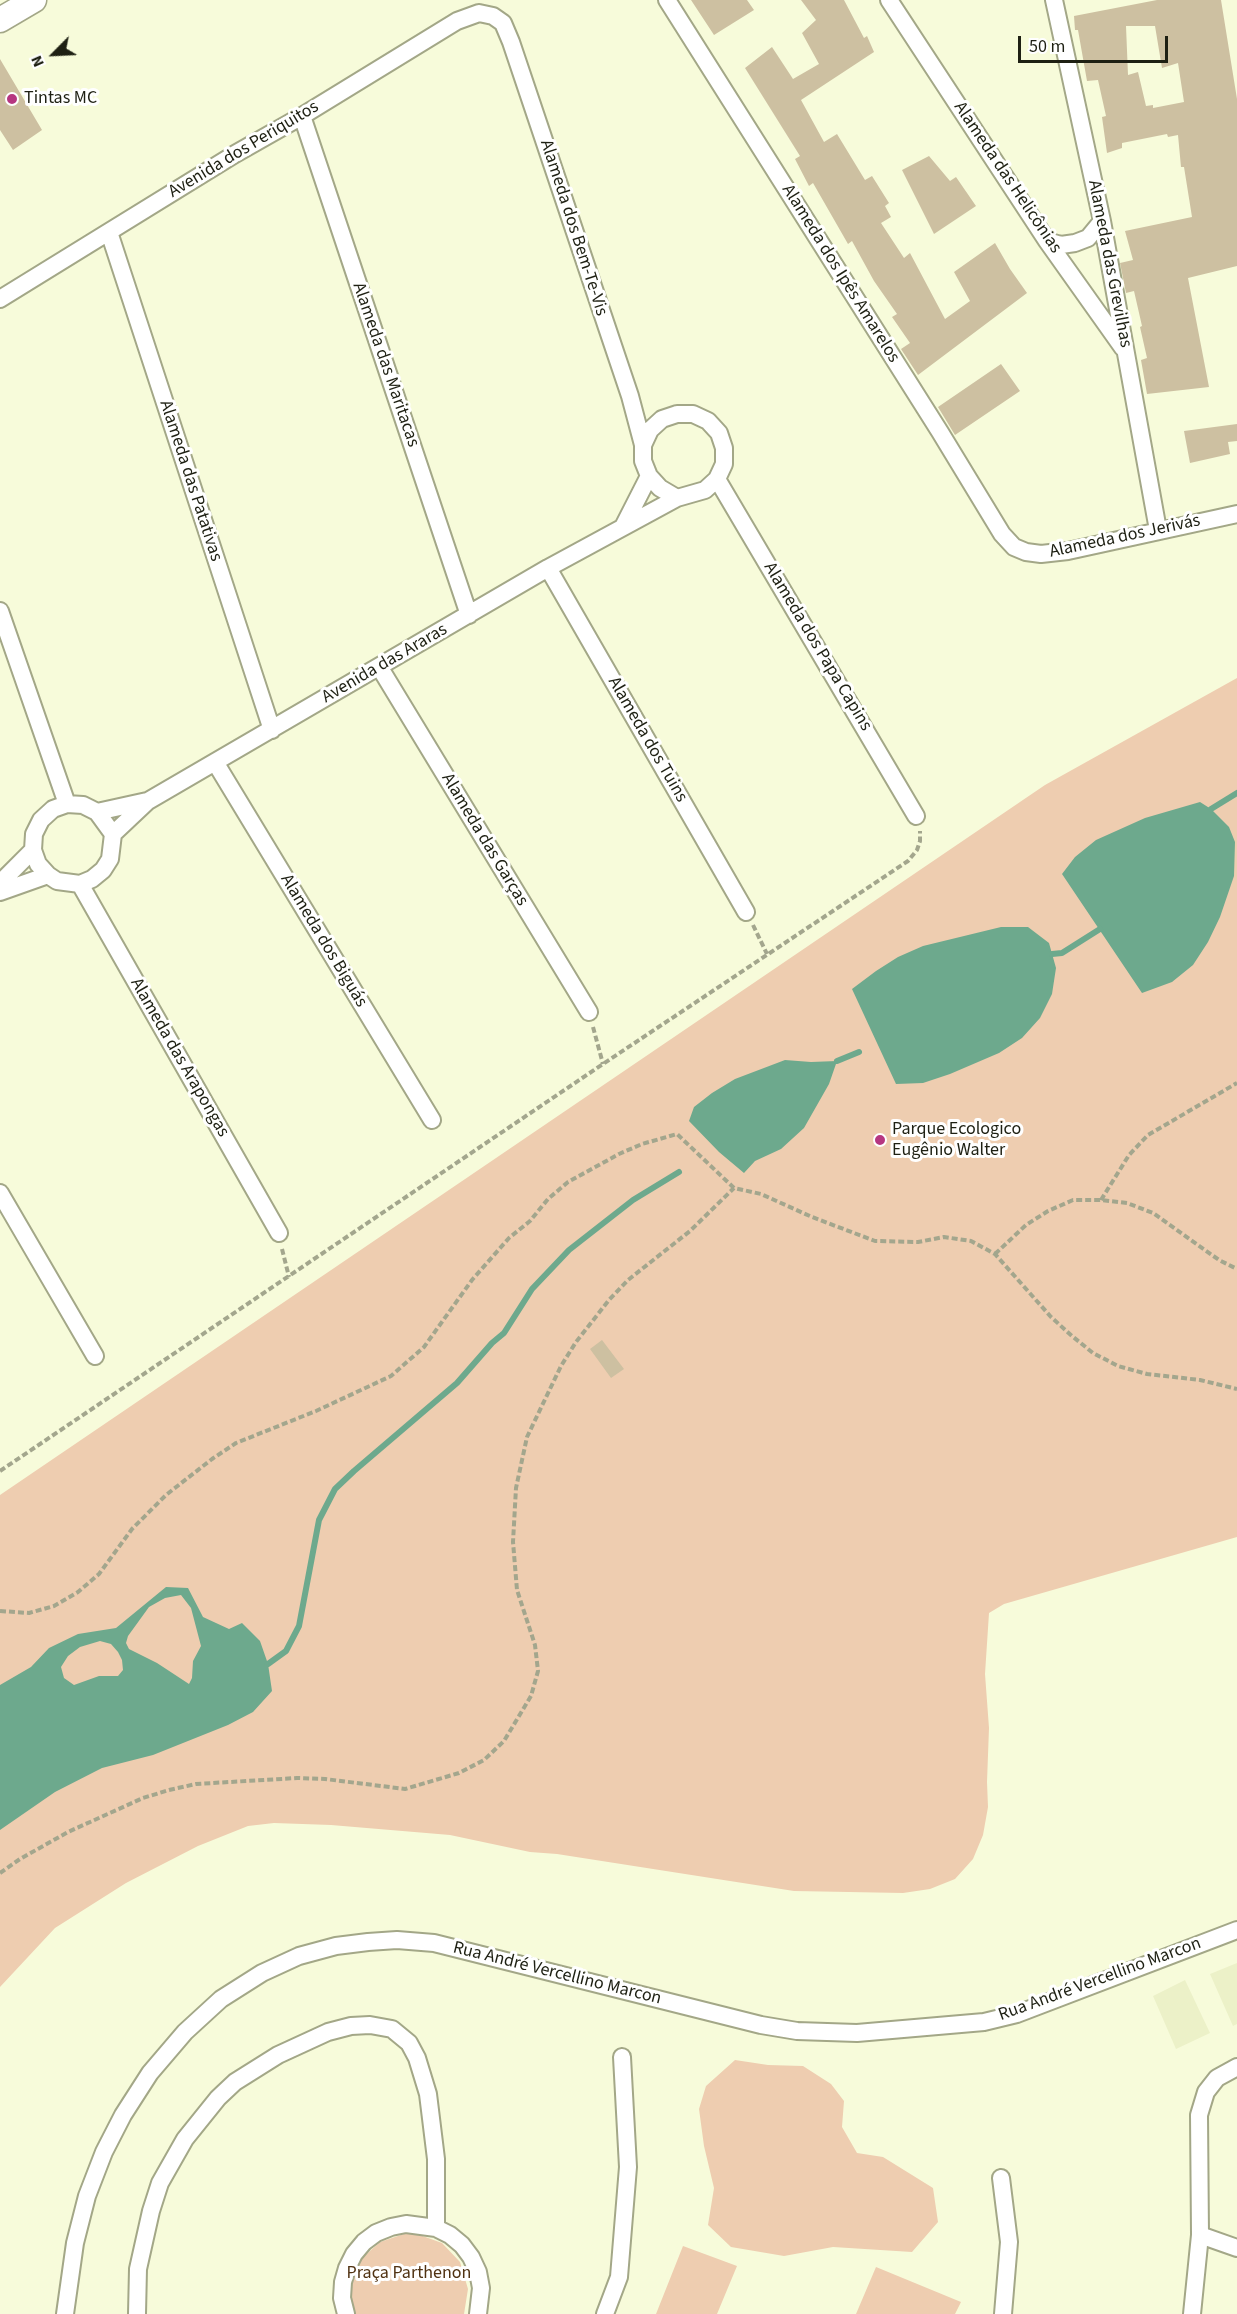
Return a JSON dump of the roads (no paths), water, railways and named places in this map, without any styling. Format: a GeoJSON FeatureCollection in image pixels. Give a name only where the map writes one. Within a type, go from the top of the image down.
{"type":"FeatureCollection","features":[{"type":"Feature","properties":{"kind":"main road"},"geometry":{"type":"LineString","coordinates":[[0,20],[34,0]]}},
{"type":"Feature","properties":{"kind":"street","name":"Alameda dos Ipês Amarelos"},"geometry":{"type":"LineString","coordinates":[[667,0],[1002,534],[1014,547]]}},
{"type":"Feature","properties":{"kind":"street","name":"Alameda das Helicônias"},"geometry":{"type":"LineString","coordinates":[[889,0],[1047,241],[1127,354]]}},
{"type":"Feature","properties":{"kind":"street","name":"Alameda das Grevilhas"},"geometry":{"type":"LineString","coordinates":[[1054,0],[1101,221],[1158,530]]}},
{"type":"Feature","properties":{"kind":"street","name":"Avenida dos Periquitos"},"geometry":{"type":"LineString","coordinates":[[0,299],[457,21],[479,13],[493,16]]}},
{"type":"Feature","properties":{"kind":"street","name":"Alameda dos Bem-Te-Vis"},"geometry":{"type":"LineString","coordinates":[[493,16],[503,23],[511,42],[644,445]]}},
{"type":"Feature","properties":{"kind":"street","name":"Alameda das Maritacas"},"geometry":{"type":"LineString","coordinates":[[302,116],[469,615]]}},
{"type":"Feature","properties":{"kind":"street"},"geometry":{"type":"LineString","coordinates":[[1047,241],[1061,245],[1075,243],[1088,238],[1101,221]]}},
{"type":"Feature","properties":{"kind":"street","name":"Alameda das Patativas"},"geometry":{"type":"LineString","coordinates":[[109,232],[272,730]]}},
{"type":"Feature","properties":{"kind":"street"},"geometry":{"type":"LineString","coordinates":[[677,414],[693,414],[708,421],[719,433],[724,448],[724,464],[717,479],[705,490],[677,498],[660,488],[649,476],[643,461],[644,445],[650,430],[662,419],[677,414]]}},
{"type":"Feature","properties":{"kind":"street"},"geometry":{"type":"LineString","coordinates":[[623,527],[649,476]]}},
{"type":"Feature","properties":{"kind":"street","name":"Alameda dos Papa Capins"},"geometry":{"type":"LineString","coordinates":[[717,479],[916,816]]}},
{"type":"Feature","properties":{"kind":"street","name":"Avenida das Araras"},"geometry":{"type":"LineString","coordinates":[[148,801],[380,668],[548,568],[677,498]]}},
{"type":"Feature","properties":{"kind":"street","name":"Alameda dos Jerivás"},"geometry":{"type":"LineString","coordinates":[[1014,547],[1026,552],[1041,554],[1068,551],[1237,514]]}},
{"type":"Feature","properties":{"kind":"street","name":"Alameda dos Tuins"},"geometry":{"type":"LineString","coordinates":[[548,568],[746,912]]}},
{"type":"Feature","properties":{"kind":"street"},"geometry":{"type":"LineString","coordinates":[[0,611],[68,804]]}},
{"type":"Feature","properties":{"kind":"street","name":"Alameda das Garças"},"geometry":{"type":"LineString","coordinates":[[380,668],[589,1012]]}},
{"type":"Feature","properties":{"kind":"street","name":"Alameda dos Biguás"},"geometry":{"type":"LineString","coordinates":[[215,762],[432,1120]]}},
{"type":"Feature","properties":{"kind":"street"},"geometry":{"type":"LineString","coordinates":[[97,812],[148,801]]}},
{"type":"Feature","properties":{"kind":"street"},"geometry":{"type":"LineString","coordinates":[[113,834],[97,812],[83,805],[68,804],[53,809],[41,820],[34,834],[33,850],[38,864],[57,881],[80,884],[92,879],[103,870],[110,859],[113,834],[148,801]]}},
{"type":"Feature","properties":{"kind":"street"},"geometry":{"type":"LineString","coordinates":[[0,883],[33,850]]}},
{"type":"Feature","properties":{"kind":"street"},"geometry":{"type":"LineString","coordinates":[[0,891],[48,875]]}},
{"type":"Feature","properties":{"kind":"street","name":"Alameda das Arapongas"},"geometry":{"type":"LineString","coordinates":[[80,884],[279,1233]]}},
{"type":"Feature","properties":{"kind":"street"},"geometry":{"type":"LineString","coordinates":[[0,1193],[94,1356]]}},
{"type":"Feature","properties":{"kind":"street","name":"Rua André Vercellino Marcon"},"geometry":{"type":"LineString","coordinates":[[67,2311],[75,2243],[87,2196],[104,2152],[123,2115],[150,2073],[185,2032],[221,1999],[262,1973],[299,1956],[336,1946],[368,1942],[398,1940],[434,1944],[761,2025],[797,2031],[857,2033],[984,2022],[1017,2014],[1237,1930]]}},
{"type":"Feature","properties":{"kind":"street"},"geometry":{"type":"LineString","coordinates":[[137,2314],[138,2269],[151,2211],[160,2183],[185,2139],[218,2098],[236,2082],[278,2055],[328,2032],[351,2026],[370,2025],[392,2029],[409,2043],[417,2058],[428,2094],[436,2159],[436,2228]]}},
{"type":"Feature","properties":{"kind":"street"},"geometry":{"type":"LineString","coordinates":[[605,2314],[619,2277],[628,2167],[622,2056]]}},
{"type":"Feature","properties":{"kind":"street"},"geometry":{"type":"LineString","coordinates":[[1192,2314],[1200,2235],[1199,2115],[1206,2092],[1217,2078],[1237,2067]]}},
{"type":"Feature","properties":{"kind":"street"},"geometry":{"type":"LineString","coordinates":[[1001,2178],[1009,2242],[1003,2314]]}},
{"type":"Feature","properties":{"kind":"street"},"geometry":{"type":"LineString","coordinates":[[346,2314],[342,2298],[343,2282],[347,2268],[364,2242],[376,2233],[398,2225],[421,2224],[436,2228],[456,2240],[471,2257],[478,2272],[481,2288],[478,2314]]}},
{"type":"Feature","properties":{"kind":"street"},"geometry":{"type":"LineString","coordinates":[[1200,2235],[1237,2248]]}},
{"type":"Feature","properties":{"kind":"waterway"},"geometry":{"type":"LineString","coordinates":[[1211,809],[1237,793]]}},
{"type":"Feature","properties":{"kind":"waterway"},"geometry":{"type":"LineString","coordinates":[[1052,954],[1062,953],[1100,929]]}},
{"type":"Feature","properties":{"kind":"waterway"},"geometry":{"type":"LineString","coordinates":[[837,1061],[859,1052]]}},
{"type":"Feature","properties":{"kind":"waterway"},"geometry":{"type":"LineString","coordinates":[[268,1664],[286,1651],[299,1626],[319,1520],[335,1489],[457,1383],[492,1343],[504,1333],[532,1289],[569,1250],[633,1200],[679,1172]]}},
{"type":"Feature","properties":{"kind":"place","name":"Tintas MC"},"geometry":{"type":"Point","coordinates":[12,99]}},
{"type":"Feature","properties":{"kind":"place","name":"Parque Ecologico Eugênio Walter"},"geometry":{"type":"Point","coordinates":[880,1140]}},
{"type":"Feature","properties":{"kind":"park label","name":"Praça Parthenon"},"geometry":{"type":"Point","coordinates":[409,2274]}}]}
